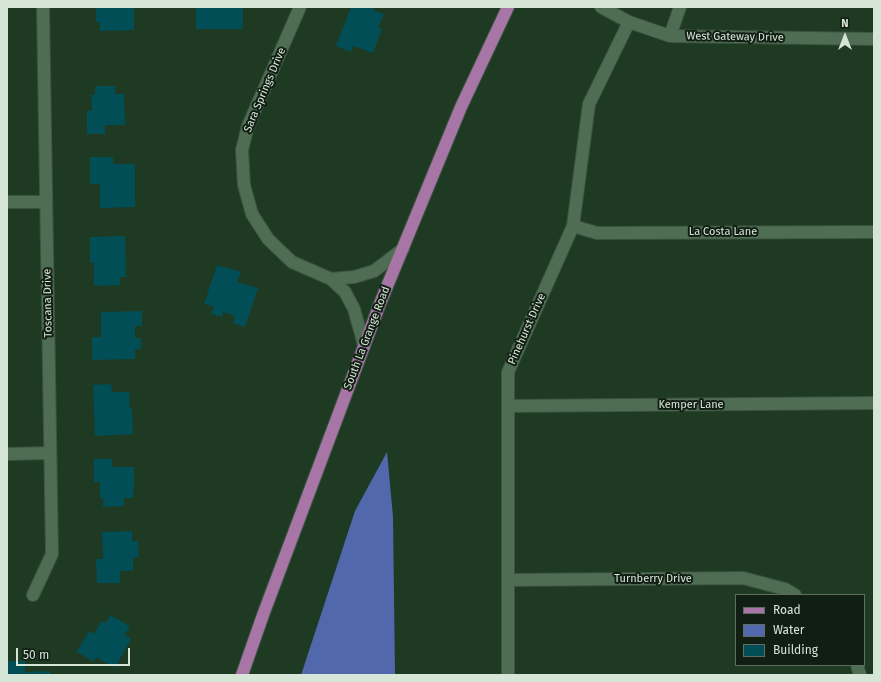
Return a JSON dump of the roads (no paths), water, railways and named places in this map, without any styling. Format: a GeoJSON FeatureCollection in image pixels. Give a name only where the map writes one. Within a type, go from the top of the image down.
{"type":"FeatureCollection","features":[{"type":"Feature","properties":{"kind":"main road","name":"South La Grange Road"},"geometry":{"type":"LineString","coordinates":[[242,675],[364,345],[402,249],[461,107],[508,7]]}},
{"type":"Feature","properties":{"kind":"street","name":"Toscana Drive"},"geometry":{"type":"LineString","coordinates":[[33,595],[52,554],[43,7]]}},
{"type":"Feature","properties":{"kind":"street","name":"Sara Springs Drive"},"geometry":{"type":"LineString","coordinates":[[300,7],[248,126],[242,150],[244,185],[252,214],[268,239],[292,262],[331,279],[345,292],[354,309],[364,345]]}},
{"type":"Feature","properties":{"kind":"street","name":"West Gateway Drive"},"geometry":{"type":"LineString","coordinates":[[601,7],[629,22],[670,36],[874,39]]}},
{"type":"Feature","properties":{"kind":"street"},"geometry":{"type":"LineString","coordinates":[[670,36],[680,7]]}},
{"type":"Feature","properties":{"kind":"street","name":"Pinehurst Drive"},"geometry":{"type":"LineString","coordinates":[[508,675],[508,372],[573,226],[589,104],[629,22]]}},
{"type":"Feature","properties":{"kind":"street"},"geometry":{"type":"LineString","coordinates":[[7,202],[46,202]]}},
{"type":"Feature","properties":{"kind":"street","name":"La Costa Lane"},"geometry":{"type":"LineString","coordinates":[[573,226],[597,233],[874,232]]}},
{"type":"Feature","properties":{"kind":"street","name":"Sara Springs Drive"},"geometry":{"type":"LineString","coordinates":[[331,279],[354,277],[374,271],[402,249]]}},
{"type":"Feature","properties":{"kind":"street","name":"Kemper Lane"},"geometry":{"type":"LineString","coordinates":[[508,406],[874,403]]}},
{"type":"Feature","properties":{"kind":"street"},"geometry":{"type":"LineString","coordinates":[[7,454],[50,453]]}},
{"type":"Feature","properties":{"kind":"street","name":"Turnberry Drive"},"geometry":{"type":"LineString","coordinates":[[508,580],[743,578],[785,589],[793,594]]}},
{"type":"Feature","properties":{"kind":"water"},"geometry":{"type":"Polygon","coordinates":[[[387,452],[393,517],[395,675],[301,675],[355,511],[387,452]]]}}]}
